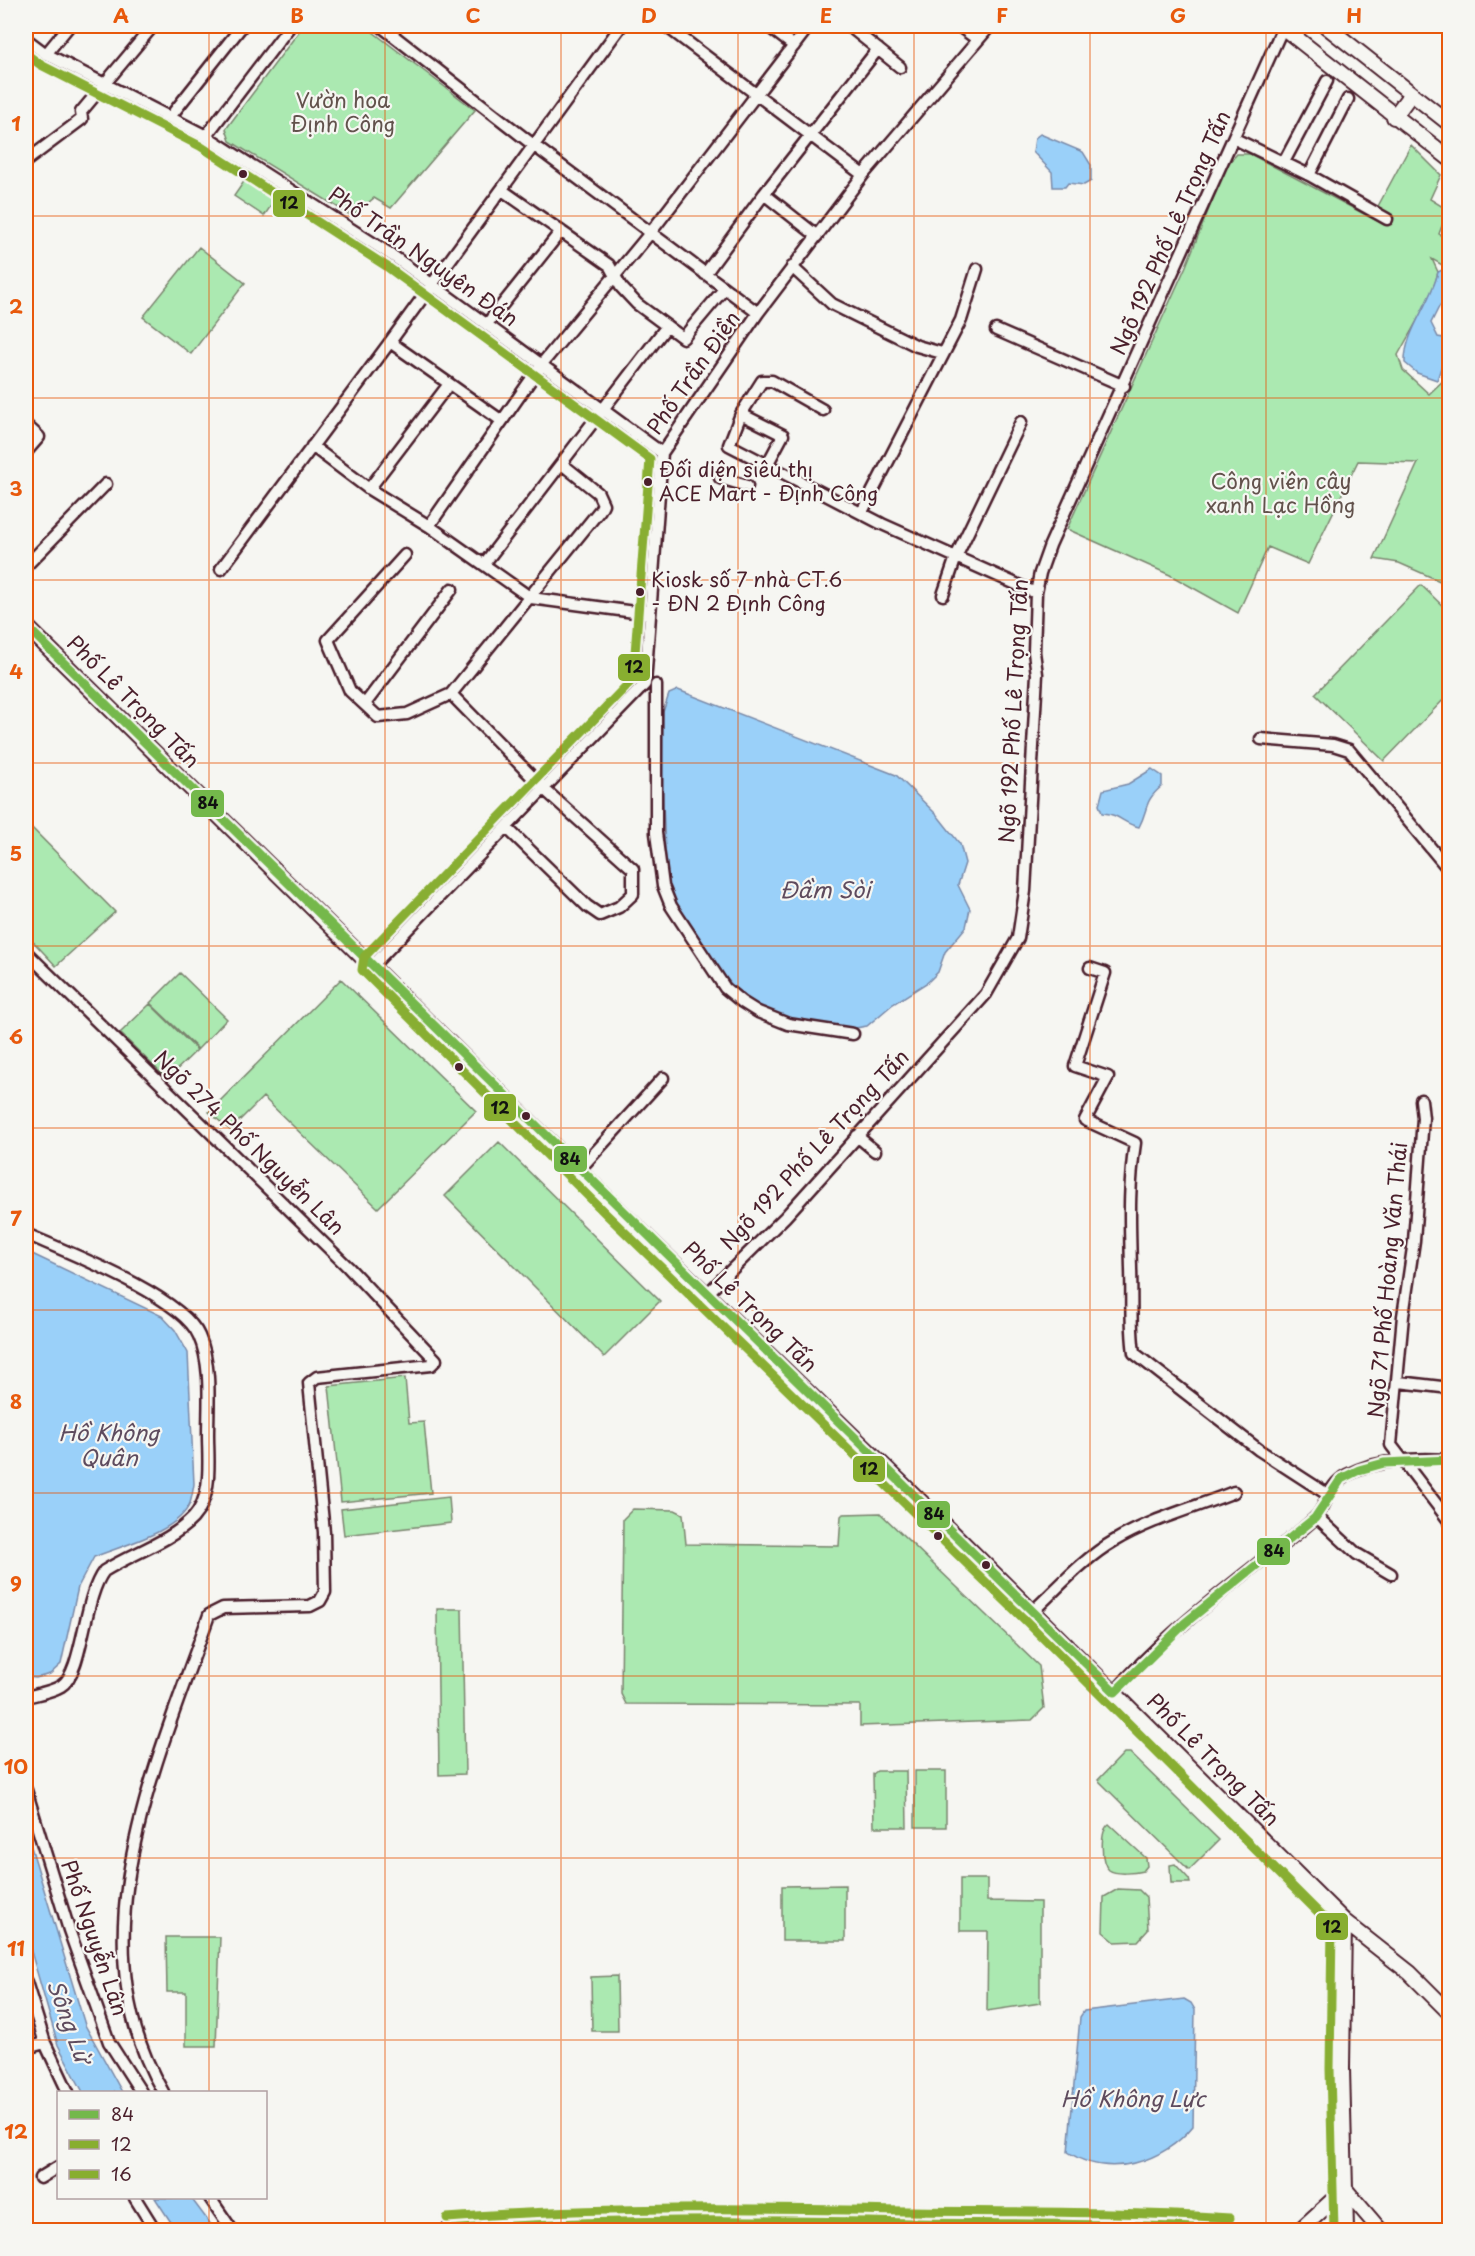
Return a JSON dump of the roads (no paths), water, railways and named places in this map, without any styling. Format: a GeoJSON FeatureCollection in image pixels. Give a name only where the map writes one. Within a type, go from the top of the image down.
{"type":"FeatureCollection","features":[{"type":"Feature","properties":{"kind":"main road"},"geometry":{"type":"LineString","coordinates":[[1282,26],[1449,159]]}},
{"type":"Feature","properties":{"kind":"main road"},"geometry":{"type":"LineString","coordinates":[[1326,26],[1449,124]]}},
{"type":"Feature","properties":{"kind":"main road"},"geometry":{"type":"LineString","coordinates":[[1394,117],[1411,94]]}},
{"type":"Feature","properties":{"kind":"main road","name":"Phố Lê Trọng Tấn"},"geometry":{"type":"LineString","coordinates":[[26,626],[579,1170],[1033,1611],[1344,1921],[1410,1973],[1449,2013]]}},
{"type":"Feature","properties":{"kind":"main road"},"geometry":{"type":"LineString","coordinates":[[1344,1921],[1342,2069],[1346,2230]]}},
{"type":"Feature","properties":{"kind":"main road"},"geometry":{"type":"LineString","coordinates":[[1300,2230],[1345,2189]]}},
{"type":"Feature","properties":{"kind":"main road"},"geometry":{"type":"LineString","coordinates":[[1345,2189],[1380,2230]]}},
{"type":"Feature","properties":{"kind":"main road"},"geometry":{"type":"LineString","coordinates":[[448,2230],[606,2222],[866,2226],[1070,2224],[1229,2230]]}},
{"type":"Feature","properties":{"kind":"street"},"geometry":{"type":"LineString","coordinates":[[46,54],[69,26]]}},
{"type":"Feature","properties":{"kind":"street"},"geometry":{"type":"LineString","coordinates":[[26,161],[82,119],[81,112],[153,26]]}},
{"type":"Feature","properties":{"kind":"street"},"geometry":{"type":"LineString","coordinates":[[170,117],[242,26]]}},
{"type":"Feature","properties":{"kind":"street"},"geometry":{"type":"LineString","coordinates":[[206,136],[290,26]]}},
{"type":"Feature","properties":{"kind":"street"},"geometry":{"type":"LineString","coordinates":[[381,26],[532,144],[758,313]]}},
{"type":"Feature","properties":{"kind":"street"},"geometry":{"type":"LineString","coordinates":[[221,569],[621,26]]}},
{"type":"Feature","properties":{"kind":"street"},"geometry":{"type":"LineString","coordinates":[[666,26],[863,175]]}},
{"type":"Feature","properties":{"kind":"street"},"geometry":{"type":"LineString","coordinates":[[768,26],[794,46]]}},
{"type":"Feature","properties":{"kind":"street"},"geometry":{"type":"LineString","coordinates":[[429,526],[541,365],[651,232],[809,26]]}},
{"type":"Feature","properties":{"kind":"street"},"geometry":{"type":"LineString","coordinates":[[849,26],[900,67]]}},
{"type":"Feature","properties":{"kind":"street"},"geometry":{"type":"LineString","coordinates":[[960,26],[978,40]]}},
{"type":"Feature","properties":{"kind":"street","name":"Phố Trần Điền"},"geometry":{"type":"LineString","coordinates":[[373,965],[645,684],[662,453],[792,267],[863,175],[990,26]]}},
{"type":"Feature","properties":{"kind":"street","name":"Ngõ 192 Phố Lê Trọng Tấn"},"geometry":{"type":"LineString","coordinates":[[707,1294],[785,1217],[986,994],[1018,938],[1027,860],[1037,674],[1036,593],[1040,573],[1050,544],[1124,386],[1282,26]]}},
{"type":"Feature","properties":{"kind":"street","name":"Phố Trần Nguyên Đán"},"geometry":{"type":"LineString","coordinates":[[26,39],[46,54],[206,136],[432,282],[662,453]]}},
{"type":"Feature","properties":{"kind":"street"},"geometry":{"type":"LineString","coordinates":[[705,274],[764,194],[878,49]]}},
{"type":"Feature","properties":{"kind":"street"},"geometry":{"type":"LineString","coordinates":[[1284,162],[1327,81]]}},
{"type":"Feature","properties":{"kind":"street"},"geometry":{"type":"LineString","coordinates":[[1309,175],[1348,99]]}},
{"type":"Feature","properties":{"kind":"street"},"geometry":{"type":"LineString","coordinates":[[1234,139],[1309,175],[1387,219]]}},
{"type":"Feature","properties":{"kind":"street"},"geometry":{"type":"LineString","coordinates":[[502,190],[609,265],[621,287],[637,304],[683,339],[724,289]]}},
{"type":"Feature","properties":{"kind":"street"},"geometry":{"type":"LineString","coordinates":[[764,194],[817,236]]}},
{"type":"Feature","properties":{"kind":"street"},"geometry":{"type":"LineString","coordinates":[[488,324],[561,231]]}},
{"type":"Feature","properties":{"kind":"street"},"geometry":{"type":"LineString","coordinates":[[792,267],[832,304],[917,346],[942,353]]}},
{"type":"Feature","properties":{"kind":"street"},"geometry":{"type":"LineString","coordinates":[[862,512],[961,320],[977,268]]}},
{"type":"Feature","properties":{"kind":"street"},"geometry":{"type":"LineString","coordinates":[[484,564],[667,326]]}},
{"type":"Feature","properties":{"kind":"street"},"geometry":{"type":"LineString","coordinates":[[996,330],[1124,386]]}},
{"type":"Feature","properties":{"kind":"street"},"geometry":{"type":"LineString","coordinates":[[390,342],[502,421]]}},
{"type":"Feature","properties":{"kind":"street"},"geometry":{"type":"LineString","coordinates":[[823,410],[772,381],[762,381],[741,414],[729,445],[862,512],[1036,593]]}},
{"type":"Feature","properties":{"kind":"street"},"geometry":{"type":"LineString","coordinates":[[369,489],[449,384]]}},
{"type":"Feature","properties":{"kind":"street"},"geometry":{"type":"LineString","coordinates":[[741,414],[783,435],[767,465]]}},
{"type":"Feature","properties":{"kind":"street"},"geometry":{"type":"LineString","coordinates":[[943,595],[956,557],[1021,422]]}},
{"type":"Feature","properties":{"kind":"street"},"geometry":{"type":"LineString","coordinates":[[26,425],[39,437],[26,452]]}},
{"type":"Feature","properties":{"kind":"street"},"geometry":{"type":"LineString","coordinates":[[312,446],[369,489],[429,526],[531,598],[649,614]]}},
{"type":"Feature","properties":{"kind":"street"},"geometry":{"type":"LineString","coordinates":[[405,555],[328,640],[350,691],[378,717],[407,714],[451,694],[502,628],[531,598],[603,504],[598,494],[562,464]]}},
{"type":"Feature","properties":{"kind":"street"},"geometry":{"type":"LineString","coordinates":[[720,478],[747,486]]}},
{"type":"Feature","properties":{"kind":"street"},"geometry":{"type":"LineString","coordinates":[[26,566],[106,484]]}},
{"type":"Feature","properties":{"kind":"street"},"geometry":{"type":"LineString","coordinates":[[364,704],[452,589]]}},
{"type":"Feature","properties":{"kind":"street"},"geometry":{"type":"LineString","coordinates":[[656,685],[656,833],[663,886],[670,906],[725,988],[742,1002],[758,1012],[788,1024],[830,1033],[853,1034]]}},
{"type":"Feature","properties":{"kind":"street"},"geometry":{"type":"LineString","coordinates":[[451,694],[544,789],[633,869],[633,894],[619,907],[600,915],[586,906],[507,828]]}},
{"type":"Feature","properties":{"kind":"street"},"geometry":{"type":"LineString","coordinates":[[1261,739],[1333,745],[1349,750],[1449,871]]}},
{"type":"Feature","properties":{"kind":"street","name":"Ngõ 274 Phố Nguyễn Lân"},"geometry":{"type":"LineString","coordinates":[[26,952],[426,1346],[436,1360],[431,1365],[312,1380],[309,1383],[324,1532],[326,1592],[320,1601],[310,1606],[223,1608],[209,1615],[144,1804],[130,1864],[123,1909],[127,1992],[139,2041],[150,2070],[162,2091]]}},
{"type":"Feature","properties":{"kind":"street"},"geometry":{"type":"LineString","coordinates":[[1090,968],[1106,974],[1075,1066],[1108,1077],[1085,1120],[1135,1143],[1128,1205],[1130,1330],[1134,1353],[1258,1450],[1327,1494]]}},
{"type":"Feature","properties":{"kind":"street"},"geometry":{"type":"LineString","coordinates":[[579,1170],[663,1078]]}},
{"type":"Feature","properties":{"kind":"street","name":"Ngõ 71 Phố Hoàng Văn Thái"},"geometry":{"type":"LineString","coordinates":[[1401,1460],[1391,1446],[1399,1382],[1403,1316],[1414,1241],[1423,1118],[1421,1100]]}},
{"type":"Feature","properties":{"kind":"street"},"geometry":{"type":"LineString","coordinates":[[857,1136],[875,1151]]}},
{"type":"Feature","properties":{"kind":"street"},"geometry":{"type":"LineString","coordinates":[[26,1234],[152,1294],[185,1316],[199,1334],[205,1353],[208,1459],[203,1503],[195,1516],[183,1527],[104,1571],[97,1580],[86,1613],[71,1675],[59,1688],[26,1697]]}},
{"type":"Feature","properties":{"kind":"street"},"geometry":{"type":"LineString","coordinates":[[1399,1382],[1449,1388]]}},
{"type":"Feature","properties":{"kind":"street"},"geometry":{"type":"LineString","coordinates":[[1401,1460],[1449,1522]]}},
{"type":"Feature","properties":{"kind":"street"},"geometry":{"type":"LineString","coordinates":[[1115,1692],[1130,1674],[1228,1588],[1317,1517],[1327,1494],[1345,1476],[1373,1466],[1401,1460],[1449,1460]]}},
{"type":"Feature","properties":{"kind":"street"},"geometry":{"type":"LineString","coordinates":[[1033,1611],[1092,1556],[1114,1541],[1150,1523],[1234,1492]]}},
{"type":"Feature","properties":{"kind":"street"},"geometry":{"type":"LineString","coordinates":[[1317,1517],[1357,1554],[1391,1574]]}},
{"type":"Feature","properties":{"kind":"street","name":"Phố Nguyễn Lân"},"geometry":{"type":"LineString","coordinates":[[26,1790],[69,1930],[109,2042],[140,2091]]}},
{"type":"Feature","properties":{"kind":"street"},"geometry":{"type":"LineString","coordinates":[[26,1982],[45,2043],[68,2091]]}},
{"type":"Feature","properties":{"kind":"street"},"geometry":{"type":"LineString","coordinates":[[26,2048],[45,2043]]}},
{"type":"Feature","properties":{"kind":"street"},"geometry":{"type":"LineString","coordinates":[[40,2178],[57,2168]]}},
{"type":"Feature","properties":{"kind":"street"},"geometry":{"type":"LineString","coordinates":[[136,2199],[155,2230]]}},
{"type":"Feature","properties":{"kind":"street"},"geometry":{"type":"LineString","coordinates":[[215,2199],[232,2230]]}},
{"type":"Feature","properties":{"kind":"water"},"geometry":{"type":"Polygon","coordinates":[[[1040,134],[1083,152],[1091,165],[1091,181],[1084,185],[1068,183],[1065,187],[1053,187],[1052,172],[1033,152],[1035,138],[1040,134]]]}},
{"type":"Feature","properties":{"kind":"water"},"geometry":{"type":"Polygon","coordinates":[[[1444,269],[1449,272],[1449,300],[1440,305],[1431,323],[1438,337],[1449,339],[1449,343],[1437,380],[1417,373],[1405,363],[1413,329],[1435,284],[1438,272],[1444,269]]]}},
{"type":"Feature","properties":{"kind":"water","name":"Đầm Sòi"},"geometry":{"type":"Polygon","coordinates":[[[678,690],[896,775],[937,815],[960,844],[965,863],[958,885],[970,909],[966,927],[945,952],[938,972],[928,982],[893,1004],[867,1026],[850,1029],[837,1027],[779,1016],[755,1005],[737,991],[713,962],[670,893],[665,851],[662,779],[663,712],[669,694],[678,690]]]}},
{"type":"Feature","properties":{"kind":"water"},"geometry":{"type":"Polygon","coordinates":[[[1152,769],[1162,776],[1162,786],[1149,801],[1139,827],[1113,815],[1102,813],[1099,805],[1103,790],[1128,784],[1152,769]]]}},
{"type":"Feature","properties":{"kind":"water","name":"Hồ Không Quân"},"geometry":{"type":"Polygon","coordinates":[[[26,1251],[162,1316],[175,1330],[188,1353],[194,1484],[190,1503],[184,1513],[174,1522],[148,1537],[94,1557],[78,1587],[61,1664],[50,1674],[36,1678],[26,1677],[26,1251]]]}},
{"type":"Feature","properties":{"kind":"water","name":"Sông Lừ"},"geometry":{"type":"Polygon","coordinates":[[[26,1830],[85,2025],[121,2091],[82,2091],[58,2045],[26,1934],[26,1830]]]}},
{"type":"Feature","properties":{"kind":"water","name":"Hồ Không Lực"},"geometry":{"type":"Polygon","coordinates":[[[1184,1999],[1191,2003],[1195,2010],[1193,2126],[1167,2149],[1135,2163],[1118,2166],[1101,2165],[1068,2152],[1080,2017],[1084,2011],[1184,1999]]]}},
{"type":"Feature","properties":{"kind":"water"},"geometry":{"type":"Polygon","coordinates":[[[156,2199],[192,2199],[215,2230],[176,2230],[156,2199]]]}},
{"type":"Feature","properties":{"kind":"place","name":"Đối diện siêu thị ACE Mart - Định Công"},"geometry":{"type":"Point","coordinates":[648,482]}},
{"type":"Feature","properties":{"kind":"place","name":"Kiosk số 7 nhà CT.6 - ĐN 2 Định Công"},"geometry":{"type":"Point","coordinates":[640,592]}},
{"type":"Feature","properties":{"kind":"park label","name":"Vườn hoa Định Công"},"geometry":{"type":"Point","coordinates":[343,113]}},
{"type":"Feature","properties":{"kind":"park label","name":"Công viên cây xanh Lạc Hồng"},"geometry":{"type":"Point","coordinates":[1281,494]}}]}
